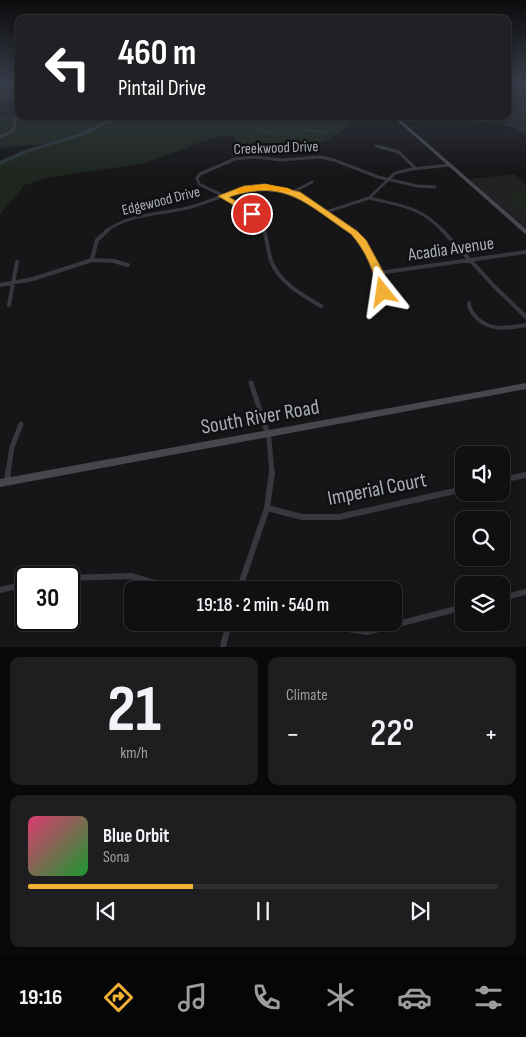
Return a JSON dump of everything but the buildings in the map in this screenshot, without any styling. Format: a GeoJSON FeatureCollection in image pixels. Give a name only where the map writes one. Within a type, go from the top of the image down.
{"type":"FeatureCollection","features":[{"type":"Feature","properties":{"kind":"street"},"geometry":{"type":"LineString","coordinates":[[0,137],[13,131],[15,120]]}},
{"type":"Feature","properties":{"kind":"street"},"geometry":{"type":"LineString","coordinates":[[399,120],[526,232]]}},
{"type":"Feature","properties":{"kind":"street"},"geometry":{"type":"LineString","coordinates":[[376,146],[399,152],[416,169]]}},
{"type":"Feature","properties":{"kind":"street","name":"Creekwood Drive"},"geometry":{"type":"LineString","coordinates":[[222,196],[199,184],[197,178],[200,174],[235,159],[255,157],[281,160],[320,157],[388,179],[417,186],[435,187]]}},
{"type":"Feature","properties":{"kind":"street"},"geometry":{"type":"LineString","coordinates":[[326,212],[369,198],[395,173],[450,165]]}},
{"type":"Feature","properties":{"kind":"street"},"geometry":{"type":"LineString","coordinates":[[294,192],[312,182]]}},
{"type":"Feature","properties":{"kind":"street","name":"Edgewood Drive"},"geometry":{"type":"LineString","coordinates":[[92,259],[96,242],[101,234],[116,225],[194,206],[257,187],[272,187],[294,192],[354,232],[362,240],[379,273],[383,292]]}},
{"type":"Feature","properties":{"kind":"street"},"geometry":{"type":"LineString","coordinates":[[222,196],[259,221],[266,235],[271,262],[282,278],[298,292],[321,306]]}},
{"type":"Feature","properties":{"kind":"street"},"geometry":{"type":"LineString","coordinates":[[369,198],[424,213],[432,219],[526,317]]}},
{"type":"Feature","properties":{"kind":"street","name":"Acadia Avenue"},"geometry":{"type":"LineString","coordinates":[[379,273],[526,252]]}},
{"type":"Feature","properties":{"kind":"street"},"geometry":{"type":"LineString","coordinates":[[0,285],[39,278],[78,262],[92,259],[112,261],[128,266]]}},
{"type":"Feature","properties":{"kind":"street"},"geometry":{"type":"LineString","coordinates":[[9,304],[17,262]]}},
{"type":"Feature","properties":{"kind":"street"},"geometry":{"type":"LineString","coordinates":[[469,303],[469,308],[474,316],[490,328],[503,329],[526,325]]}},
{"type":"Feature","properties":{"kind":"street"},"geometry":{"type":"LineString","coordinates":[[242,581],[267,508],[273,476],[272,455],[267,433],[251,383]]}},
{"type":"Feature","properties":{"kind":"street","name":"South River Road"},"geometry":{"type":"LineString","coordinates":[[3,483],[526,386]]}},
{"type":"Feature","properties":{"kind":"street"},"geometry":{"type":"LineString","coordinates":[[3,483],[12,447],[21,424]]}},
{"type":"Feature","properties":{"kind":"street"},"geometry":{"type":"LineString","coordinates":[[510,478],[526,475]]}},
{"type":"Feature","properties":{"kind":"street","name":"Imperial Court"},"geometry":{"type":"LineString","coordinates":[[267,508],[302,516],[339,517],[455,491]]}},
{"type":"Feature","properties":{"kind":"street"},"geometry":{"type":"LineString","coordinates":[[80,577],[131,576],[148,581]]}},
{"type":"Feature","properties":{"kind":"street"},"geometry":{"type":"LineString","coordinates":[[0,590],[15,587]]}},
{"type":"Feature","properties":{"kind":"street"},"geometry":{"type":"LineString","coordinates":[[510,596],[526,592]]}},
{"type":"Feature","properties":{"kind":"street"},"geometry":{"type":"LineString","coordinates":[[402,623],[455,609]]}},
{"type":"Feature","properties":{"kind":"street"},"geometry":{"type":"LineString","coordinates":[[223,647],[227,631]]}},
{"type":"Feature","properties":{"kind":"shaded area"},"geometry":{"type":"Polygon","coordinates":[[[511,113],[526,113],[526,136],[502,120],[511,120],[511,113]]]}},
{"type":"Feature","properties":{"kind":"shaded area"},"geometry":{"type":"Polygon","coordinates":[[[15,116],[15,120],[108,120],[83,132],[43,144],[0,148],[0,117],[15,116]]]}},
{"type":"Feature","properties":{"kind":"shaded area"},"geometry":{"type":"Polygon","coordinates":[[[112,120],[362,120],[352,121],[339,133],[322,143],[272,143],[243,148],[245,156],[242,156],[234,136],[217,137],[142,164],[46,178],[25,185],[0,214],[0,162],[24,152],[82,134],[112,120]]]}},
{"type":"Feature","properties":{"kind":"shaded area"},"geometry":{"type":"Polygon","coordinates":[[[514,174],[526,184],[526,228],[469,179],[514,174]]]}},
{"type":"Feature","properties":{"kind":"shaded area"},"geometry":{"type":"Polygon","coordinates":[[[526,191],[526,213],[506,196],[526,191]]]}},
{"type":"Feature","properties":{"kind":"waterway"},"geometry":{"type":"LineString","coordinates":[[0,163],[24,152],[82,134],[112,120]]}},
{"type":"Feature","properties":{"kind":"waterway"},"geometry":{"type":"LineString","coordinates":[[254,120],[245,125],[273,134],[293,134],[302,130],[329,132],[332,128],[328,120]]}},
{"type":"Feature","properties":{"kind":"waterway"},"geometry":{"type":"LineString","coordinates":[[466,120],[470,122],[494,121],[526,130]]}},
{"type":"Feature","properties":{"kind":"slow traffic"},"geometry":{"type":"LineString","coordinates":[[239,191],[265,186],[288,190]]}},
{"type":"Feature","properties":{"kind":"route"},"geometry":{"type":"LineString","coordinates":[[252,214],[222,196],[247,188],[265,186],[297,193],[354,232],[362,240],[379,273],[383,292]]}}]}
